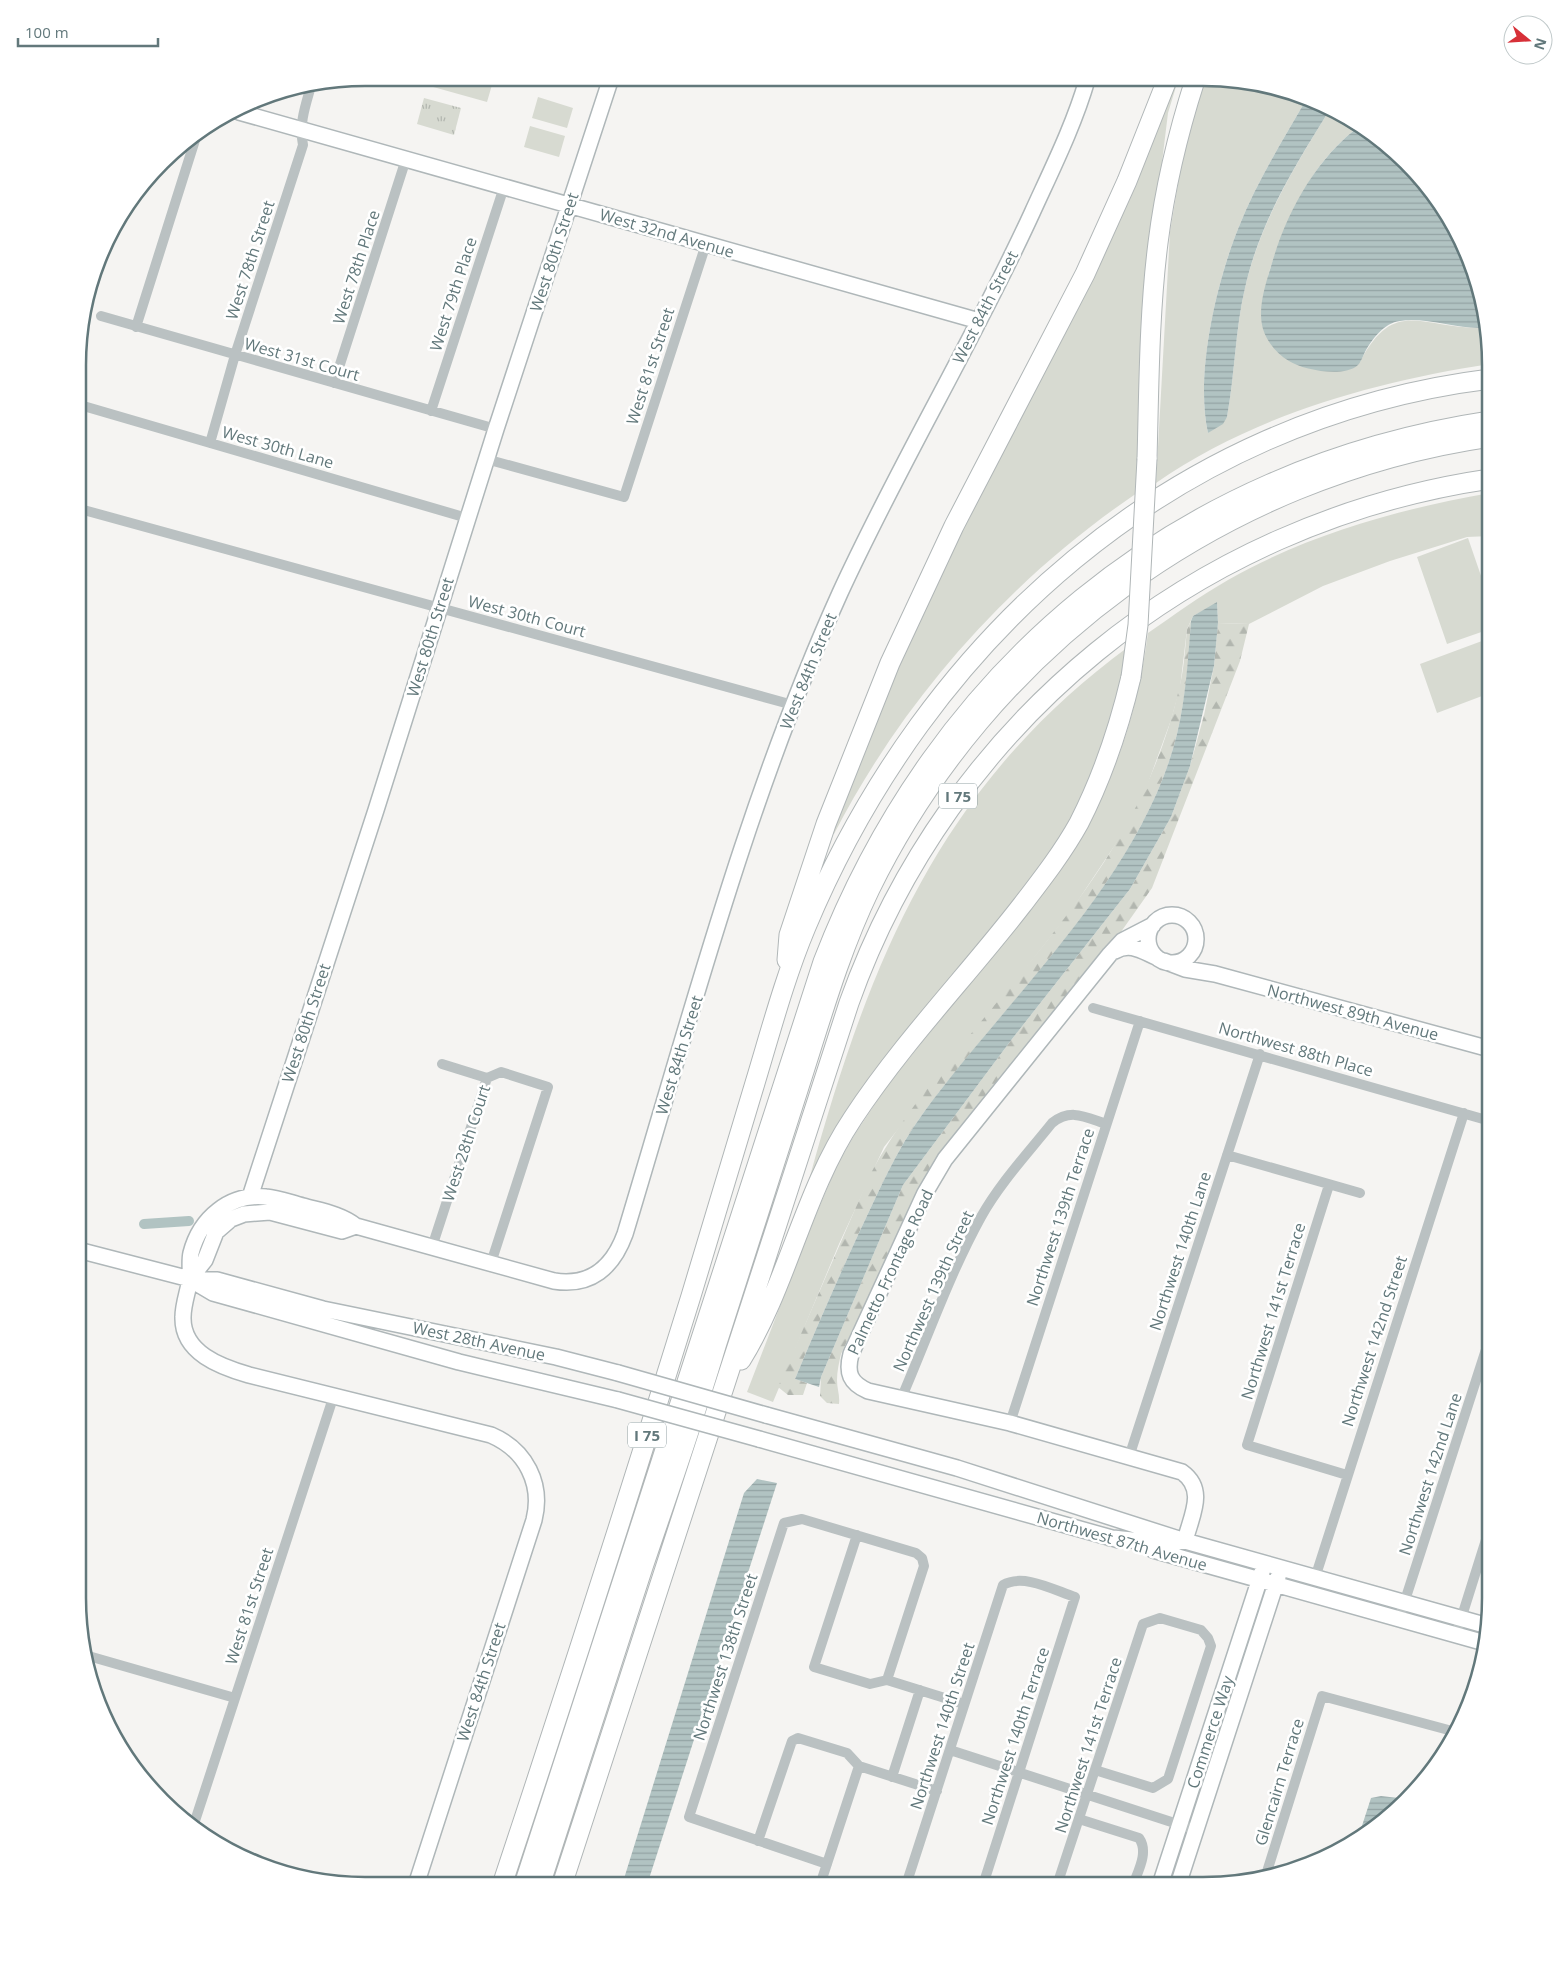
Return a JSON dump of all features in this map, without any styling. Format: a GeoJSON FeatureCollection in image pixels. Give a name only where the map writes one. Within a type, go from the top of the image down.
{"type":"FeatureCollection","features":[{"type":"Feature","properties":{"kind":"highway"},"geometry":{"type":"LineString","coordinates":[[785,984],[788,935],[834,800],[875,698],[950,534],[1086,274],[1127,181],[1163,86]]}},
{"type":"Feature","properties":{"kind":"highway"},"geometry":{"type":"LineString","coordinates":[[726,1385],[756,1337],[806,1211],[829,1160],[852,1118],[896,1058],[1050,869],[1078,824],[1100,778],[1119,725],[1131,677],[1138,624],[1147,459],[1152,309],[1158,243],[1172,158],[1193,86]]}},
{"type":"Feature","properties":{"kind":"highway","name":"I 75"},"geometry":{"type":"LineString","coordinates":[[505,1877],[670,1364],[785,984],[797,950],[832,869],[873,794],[898,755],[944,691],[980,649],[1023,604],[1066,564],[1111,530],[1163,495],[1267,441],[1369,405],[1419,392],[1482,380]]}},
{"type":"Feature","properties":{"kind":"highway"},"geometry":{"type":"LineString","coordinates":[[527,1877],[823,962],[859,877],[913,784],[956,724],[1021,652],[1095,588],[1155,545],[1249,493],[1332,459],[1398,439],[1482,423]]}},
{"type":"Feature","properties":{"kind":"highway"},"geometry":{"type":"LineString","coordinates":[[543,1877],[703,1389],[835,976],[872,887],[913,812],[967,736],[1020,676],[1071,628],[1155,564],[1227,522],[1321,480],[1407,454],[1482,439]]}},
{"type":"Feature","properties":{"kind":"highway","name":"I 75"},"geometry":{"type":"LineString","coordinates":[[565,1877],[839,1033],[865,961],[897,893],[925,845],[988,757],[1040,701],[1094,653],[1160,604],[1220,568],[1276,541],[1341,514],[1410,494],[1482,480]]}},
{"type":"Feature","properties":{"kind":"street","name":"West 80th Street"},"geometry":{"type":"LineString","coordinates":[[250,1197],[440,608],[486,459],[608,86]]}},
{"type":"Feature","properties":{"kind":"street","name":"West 84th Street"},"geometry":{"type":"LineString","coordinates":[[491,1263],[562,1282],[586,1280],[608,1266],[622,1242],[739,857],[793,705],[863,544],[908,454],[979,321],[1048,178],[1085,86]]}},
{"type":"Feature","properties":{"kind":"street","name":"West 78th Street"},"geometry":{"type":"LineString","coordinates":[[210,443],[235,355],[303,145],[300,129],[309,92]]}},
{"type":"Feature","properties":{"kind":"street","name":"West 32nd Avenue"},"geometry":{"type":"LineString","coordinates":[[245,114],[979,321]]}},
{"type":"Feature","properties":{"kind":"street"},"geometry":{"type":"LineString","coordinates":[[136,327],[193,145]]}},
{"type":"Feature","properties":{"kind":"street","name":"West 78th Place"},"geometry":{"type":"LineString","coordinates":[[334,383],[406,159]]}},
{"type":"Feature","properties":{"kind":"street","name":"West 79th Place"},"geometry":{"type":"LineString","coordinates":[[431,411],[504,187]]}},
{"type":"Feature","properties":{"kind":"street","name":"West 81st Street"},"geometry":{"type":"LineString","coordinates":[[486,459],[624,497],[706,244]]}},
{"type":"Feature","properties":{"kind":"street","name":"West 31st Court"},"geometry":{"type":"LineString","coordinates":[[101,316],[496,429]]}},
{"type":"Feature","properties":{"kind":"street","name":"West 30th Lane"},"geometry":{"type":"LineString","coordinates":[[86,407],[467,518]]}},
{"type":"Feature","properties":{"kind":"street","name":"West 30th Court"},"geometry":{"type":"LineString","coordinates":[[86,511],[793,705]]}},
{"type":"Feature","properties":{"kind":"street"},"geometry":{"type":"LineString","coordinates":[[1160,959],[1149,945],[1150,932],[1153,926],[1164,917],[1176,915],[1184,918],[1193,927],[1200,958],[1207,969],[1215,974]]}},
{"type":"Feature","properties":{"kind":"street","name":"Palmetto Frontage Road"},"geometry":{"type":"LineString","coordinates":[[1153,926],[1122,941],[1110,954],[945,1159],[920,1202],[851,1354],[848,1366],[850,1377],[857,1386],[901,1400],[1010,1423],[1182,1472],[1192,1479],[1196,1487],[1196,1498],[1185,1541]]}},
{"type":"Feature","properties":{"kind":"street"},"geometry":{"type":"LineString","coordinates":[[1110,954],[1122,947],[1131,946],[1172,963],[1186,959],[1191,954],[1196,940]]}},
{"type":"Feature","properties":{"kind":"street","name":"Northwest 89th Avenue"},"geometry":{"type":"LineString","coordinates":[[1160,959],[1185,969],[1215,974],[1482,1047]]}},
{"type":"Feature","properties":{"kind":"street","name":"Northwest 88th Place"},"geometry":{"type":"LineString","coordinates":[[1093,1008],[1482,1119]]}},
{"type":"Feature","properties":{"kind":"street","name":"Northwest 139th Terrace"},"geometry":{"type":"LineString","coordinates":[[1010,1423],[1140,1021]]}},
{"type":"Feature","properties":{"kind":"street","name":"Northwest 140th Lane"},"geometry":{"type":"LineString","coordinates":[[1129,1457],[1260,1054]]}},
{"type":"Feature","properties":{"kind":"street"},"geometry":{"type":"LineString","coordinates":[[442,1064],[487,1078]]}},
{"type":"Feature","properties":{"kind":"street","name":"West 28th Court"},"geometry":{"type":"LineString","coordinates":[[432,1247],[487,1078],[501,1072],[548,1086],[491,1263]]}},
{"type":"Feature","properties":{"kind":"street","name":"Northwest 142nd Street"},"geometry":{"type":"LineString","coordinates":[[1315,1578],[1464,1113]]}},
{"type":"Feature","properties":{"kind":"street","name":"Northwest 139th Street"},"geometry":{"type":"LineString","coordinates":[[901,1400],[964,1252],[982,1217],[1000,1189],[1052,1123],[1060,1116],[1076,1114],[1106,1124]]}},
{"type":"Feature","properties":{"kind":"street"},"geometry":{"type":"LineString","coordinates":[[1227,1155],[1360,1193]]}},
{"type":"Feature","properties":{"kind":"street","name":"Northwest 141st Terrace"},"geometry":{"type":"LineString","coordinates":[[1329,1185],[1247,1445],[1347,1475]]}},
{"type":"Feature","properties":{"kind":"street"},"geometry":{"type":"LineString","coordinates":[[334,1395],[240,1372],[204,1356],[192,1342],[183,1322],[190,1280],[190,1254],[202,1227],[222,1206],[250,1197],[275,1198],[346,1218],[356,1226],[491,1263]]}},
{"type":"Feature","properties":{"kind":"street"},"geometry":{"type":"LineString","coordinates":[[190,1280],[205,1260],[216,1232],[231,1219],[244,1214],[270,1212],[342,1231],[356,1226]]}},
{"type":"Feature","properties":{"kind":"street","name":"West 28th Avenue"},"geometry":{"type":"LineString","coordinates":[[86,1251],[190,1280],[213,1293],[459,1362],[618,1400],[759,1439]]}},
{"type":"Feature","properties":{"kind":"street","name":"West 28th Avenue"},"geometry":{"type":"LineString","coordinates":[[190,1280],[217,1280],[323,1309],[556,1357],[766,1415]]}},
{"type":"Feature","properties":{"kind":"street","name":"Northwest 142nd Lane"},"geometry":{"type":"LineString","coordinates":[[1399,1619],[1482,1362]]}},
{"type":"Feature","properties":{"kind":"street","name":"West 84th Street"},"geometry":{"type":"LineString","coordinates":[[334,1395],[491,1435],[504,1441],[519,1454],[533,1478],[536,1500],[534,1520],[419,1877]]}},
{"type":"Feature","properties":{"kind":"street","name":"West 81st Street"},"geometry":{"type":"LineString","coordinates":[[195,1819],[334,1395]]}},
{"type":"Feature","properties":{"kind":"street","name":"Northwest 87th Avenue"},"geometry":{"type":"LineString","coordinates":[[766,1415],[957,1468],[1185,1541],[1480,1624]]}},
{"type":"Feature","properties":{"kind":"street","name":"Northwest 87th Avenue"},"geometry":{"type":"LineString","coordinates":[[759,1439],[1478,1641]]}},
{"type":"Feature","properties":{"kind":"street","name":"Northwest 138th Street"},"geometry":{"type":"LineString","coordinates":[[758,1841],[689,1817],[784,1523],[802,1519],[857,1535]]}},
{"type":"Feature","properties":{"kind":"street"},"geometry":{"type":"LineString","coordinates":[[887,1680],[924,1566],[922,1558],[916,1554],[857,1535],[814,1667],[870,1684],[887,1680],[964,1704]]}},
{"type":"Feature","properties":{"kind":"street"},"geometry":{"type":"LineString","coordinates":[[1110,1538],[1136,1538],[1167,1545],[1185,1541]]}},
{"type":"Feature","properties":{"kind":"street"},"geometry":{"type":"LineString","coordinates":[[1456,1635],[1482,1552]]}},
{"type":"Feature","properties":{"kind":"street","name":"Commerce Way"},"geometry":{"type":"LineString","coordinates":[[1163,1877],[1264,1564]]}},
{"type":"Feature","properties":{"kind":"street","name":"Commerce Way"},"geometry":{"type":"LineString","coordinates":[[1181,1877],[1280,1568]]}},
{"type":"Feature","properties":{"kind":"street","name":"Northwest 140th Street"},"geometry":{"type":"LineString","coordinates":[[909,1877],[1003,1585],[1011,1580],[1022,1580],[1075,1597]]}},
{"type":"Feature","properties":{"kind":"street","name":"Northwest 140th Terrace"},"geometry":{"type":"LineString","coordinates":[[986,1877],[1075,1597]]}},
{"type":"Feature","properties":{"kind":"street","name":"Northwest 141st Terrace"},"geometry":{"type":"LineString","coordinates":[[1060,1877],[1143,1624],[1152,1619],[1160,1618],[1201,1630],[1208,1638],[1211,1646],[1168,1779],[1161,1785],[1153,1788],[1095,1770]]}},
{"type":"Feature","properties":{"kind":"street"},"geometry":{"type":"LineString","coordinates":[[93,1657],[235,1698]]}},
{"type":"Feature","properties":{"kind":"street"},"geometry":{"type":"LineString","coordinates":[[892,1777],[920,1690]]}},
{"type":"Feature","properties":{"kind":"street","name":"Glencairn Terrace"},"geometry":{"type":"LineString","coordinates":[[1268,1869],[1322,1696],[1448,1730]]}},
{"type":"Feature","properties":{"kind":"street"},"geometry":{"type":"LineString","coordinates":[[827,1864],[758,1841],[792,1741],[798,1738],[847,1753],[859,1766],[937,1791]]}},
{"type":"Feature","properties":{"kind":"street"},"geometry":{"type":"LineString","coordinates":[[950,1750],[1196,1830]]}},
{"type":"Feature","properties":{"kind":"street"},"geometry":{"type":"LineString","coordinates":[[823,1877],[859,1766]]}},
{"type":"Feature","properties":{"kind":"street"},"geometry":{"type":"LineString","coordinates":[[1079,1819],[1139,1838],[1144,1844],[1144,1852],[1136,1877]]}},
{"type":"Feature","properties":{"kind":"green space"},"geometry":{"type":"Polygon","coordinates":[[[430,86],[492,86],[487,102],[430,86]]]}},
{"type":"Feature","properties":{"kind":"green space"},"geometry":{"type":"Polygon","coordinates":[[[1171,86],[1176,86],[1168,113],[1157,203],[1137,493],[1090,527],[1046,563],[964,645],[927,689],[893,735],[862,784],[834,834],[829,832],[934,584],[1004,446],[1073,318],[1113,229],[1171,86]]]}},
{"type":"Feature","properties":{"kind":"green space"},"geometry":{"type":"Polygon","coordinates":[[[1202,86],[1257,92],[1303,105],[1253,195],[1238,229],[1222,276],[1215,302],[1206,358],[1204,385],[1208,433],[1227,417],[1242,304],[1260,240],[1280,195],[1326,115],[1354,131],[1328,155],[1302,193],[1283,234],[1268,276],[1360,362],[1372,342],[1385,329],[1397,323],[1410,321],[1479,328],[1482,365],[1446,371],[1359,392],[1274,420],[1233,438],[1194,459],[1156,483],[1170,232],[1181,166],[1202,86]]]}},
{"type":"Feature","properties":{"kind":"green space"},"geometry":{"type":"Polygon","coordinates":[[[538,97],[573,108],[567,128],[532,118],[538,97]]]}},
{"type":"Feature","properties":{"kind":"green space"},"geometry":{"type":"Polygon","coordinates":[[[424,98],[461,108],[454,135],[417,124],[424,98]]]}},
{"type":"Feature","properties":{"kind":"green space"},"geometry":{"type":"Polygon","coordinates":[[[530,126],[565,136],[559,157],[524,147],[530,126]]]}},
{"type":"Feature","properties":{"kind":"green space"},"geometry":{"type":"Polygon","coordinates":[[[1482,494],[1482,536],[1467,537],[1390,561],[1323,586],[1249,624],[1218,623],[1217,603],[1193,616],[1187,629],[1180,688],[1171,720],[1143,797],[1127,827],[1071,911],[884,1147],[839,1244],[773,1402],[747,1392],[807,1236],[837,1165],[855,1134],[887,1086],[1060,870],[1093,813],[1107,785],[1128,728],[1143,666],[1148,633],[1228,580],[1290,549],[1322,536],[1388,515],[1482,494]]]}},
{"type":"Feature","properties":{"kind":"green space"},"geometry":{"type":"Polygon","coordinates":[[[1468,538],[1482,579],[1482,632],[1447,644],[1417,557],[1468,538]]]}},
{"type":"Feature","properties":{"kind":"green space"},"geometry":{"type":"Polygon","coordinates":[[[1191,621],[1187,678],[1177,734],[1160,787],[1135,837],[1104,886],[1069,934],[958,1069],[914,1126],[888,1172],[858,1235],[795,1379],[807,1383],[803,1395],[788,1395],[778,1387],[869,1177],[880,1157],[931,1083],[1070,912],[1124,830],[1146,786],[1165,739],[1181,682],[1187,629],[1191,621]]]}},
{"type":"Feature","properties":{"kind":"green space"},"geometry":{"type":"Polygon","coordinates":[[[1218,623],[1249,624],[1240,661],[1152,888],[1111,946],[926,1178],[841,1354],[837,1377],[839,1404],[827,1403],[820,1396],[821,1377],[903,1185],[1012,1039],[1130,889],[1171,817],[1190,766],[1204,715],[1214,666],[1218,623]]]}},
{"type":"Feature","properties":{"kind":"green space"},"geometry":{"type":"Polygon","coordinates":[[[1482,641],[1482,696],[1437,713],[1420,664],[1482,641]]]}},
{"type":"Feature","properties":{"kind":"green space"},"geometry":{"type":"Polygon","coordinates":[[[1128,647],[1118,702],[1087,788],[1057,844],[812,1180],[809,1180],[832,1100],[858,1024],[886,952],[920,884],[960,819],[1007,758],[1062,701],[1128,647]]]}},
{"type":"Feature","properties":{"kind":"shaded area"},"geometry":{"type":"Polygon","coordinates":[[[1303,105],[1326,115],[1280,195],[1260,240],[1242,304],[1227,417],[1223,424],[1208,433],[1204,384],[1206,357],[1215,302],[1238,229],[1270,162],[1303,105]]]}},
{"type":"Feature","properties":{"kind":"shaded area"},"geometry":{"type":"Polygon","coordinates":[[[1354,131],[1373,144],[1400,168],[1435,210],[1461,259],[1472,293],[1479,328],[1419,320],[1394,322],[1379,332],[1358,365],[1352,369],[1334,372],[1313,370],[1295,364],[1280,355],[1265,334],[1261,313],[1267,279],[1278,243],[1295,205],[1317,169],[1354,131]]]}},
{"type":"Feature","properties":{"kind":"shaded area"},"geometry":{"type":"Polygon","coordinates":[[[1217,602],[1218,623],[1214,666],[1190,766],[1171,817],[1130,889],[1012,1039],[903,1185],[821,1377],[819,1387],[795,1379],[873,1203],[914,1126],[958,1068],[1069,933],[1104,886],[1135,837],[1160,787],[1177,734],[1185,692],[1191,621],[1193,616],[1217,602]]]}},
{"type":"Feature","properties":{"kind":"shaded area"},"geometry":{"type":"Polygon","coordinates":[[[757,1479],[777,1483],[650,1877],[624,1877],[744,1493],[757,1479]]]}},
{"type":"Feature","properties":{"kind":"shaded area"},"geometry":{"type":"Polygon","coordinates":[[[1381,1796],[1397,1798],[1361,1827],[1371,1798],[1381,1796]]]}},
{"type":"Feature","properties":{"kind":"waterway"},"geometry":{"type":"LineString","coordinates":[[144,1224],[189,1221]]}}]}
